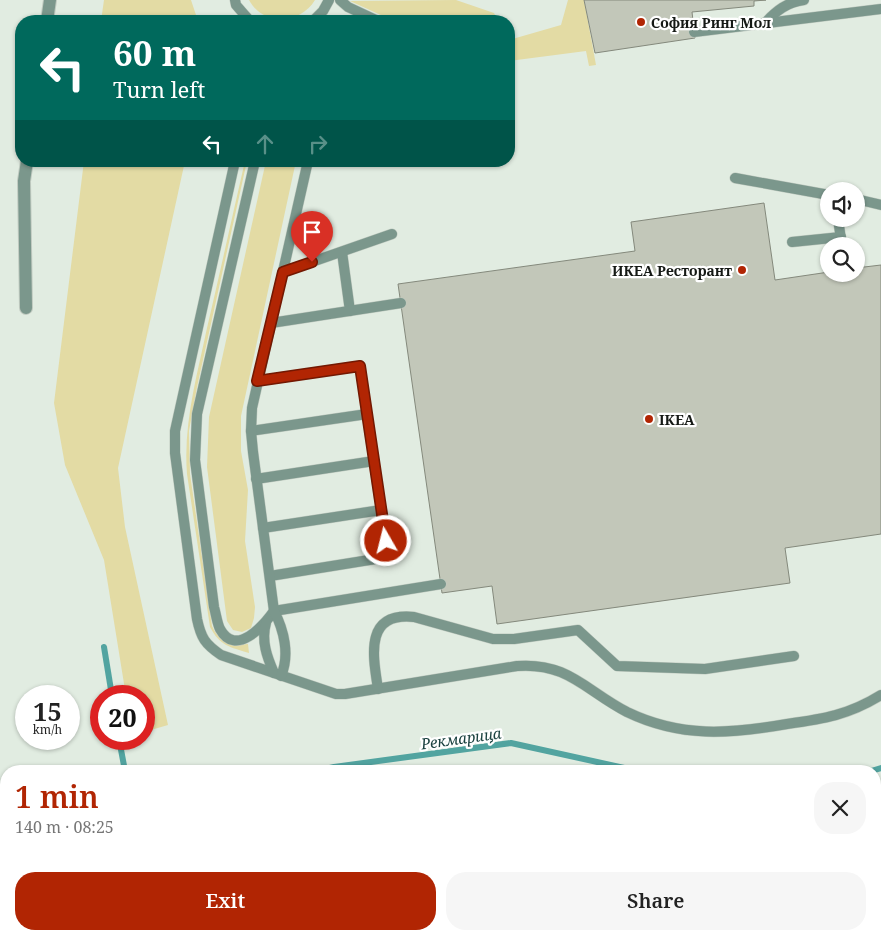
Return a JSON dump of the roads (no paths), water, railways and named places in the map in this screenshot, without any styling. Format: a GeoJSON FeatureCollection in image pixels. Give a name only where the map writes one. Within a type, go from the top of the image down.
{"type":"FeatureCollection","features":[{"type":"Feature","properties":{"kind":"street"},"geometry":{"type":"LineString","coordinates":[[48,15],[50,0]]}},
{"type":"Feature","properties":{"kind":"street"},"geometry":{"type":"LineString","coordinates":[[25,167],[26,308]]}},
{"type":"Feature","properties":{"kind":"lane"},"geometry":{"type":"LineString","coordinates":[[234,0],[244,15]]}},
{"type":"Feature","properties":{"kind":"lane"},"geometry":{"type":"LineString","coordinates":[[319,15],[329,0]]}},
{"type":"Feature","properties":{"kind":"lane"},"geometry":{"type":"LineString","coordinates":[[340,0],[348,7],[365,15]]}},
{"type":"Feature","properties":{"kind":"lane"},"geometry":{"type":"LineString","coordinates":[[765,23],[785,5],[804,0]]}},
{"type":"Feature","properties":{"kind":"lane"},"geometry":{"type":"LineString","coordinates":[[694,32],[881,9]]}},
{"type":"Feature","properties":{"kind":"lane"},"geometry":{"type":"LineString","coordinates":[[234,167],[175,431],[175,453],[197,619],[203,639],[210,648],[221,655],[336,694],[378,689],[516,666],[538,666],[566,674],[624,710],[641,718],[674,728],[721,733],[743,732],[844,714],[863,706],[881,695]]}},
{"type":"Feature","properties":{"kind":"lane"},"geometry":{"type":"LineString","coordinates":[[255,167],[197,414],[195,460],[214,607],[219,628],[231,639],[242,640],[253,635],[274,611],[441,584]]}},
{"type":"Feature","properties":{"kind":"lane"},"geometry":{"type":"LineString","coordinates":[[278,675],[286,660],[285,649],[281,628],[274,611],[256,479],[251,431],[252,408],[307,167]]}},
{"type":"Feature","properties":{"kind":"lane"},"geometry":{"type":"LineString","coordinates":[[735,178],[820,192]]}},
{"type":"Feature","properties":{"kind":"lane"},"geometry":{"type":"LineString","coordinates":[[865,201],[881,205]]}},
{"type":"Feature","properties":{"kind":"lane"},"geometry":{"type":"LineString","coordinates":[[283,272],[392,234]]}},
{"type":"Feature","properties":{"kind":"lane"},"geometry":{"type":"LineString","coordinates":[[792,242],[820,242]]}},
{"type":"Feature","properties":{"kind":"lane"},"geometry":{"type":"LineString","coordinates":[[342,252],[350,311]]}},
{"type":"Feature","properties":{"kind":"lane"},"geometry":{"type":"LineString","coordinates":[[271,323],[401,303]]}},
{"type":"Feature","properties":{"kind":"lane"},"geometry":{"type":"LineString","coordinates":[[257,381],[360,366],[388,556],[270,576]]}},
{"type":"Feature","properties":{"kind":"lane"},"geometry":{"type":"LineString","coordinates":[[251,431],[367,414]]}},
{"type":"Feature","properties":{"kind":"lane"},"geometry":{"type":"LineString","coordinates":[[256,479],[374,461]]}},
{"type":"Feature","properties":{"kind":"lane"},"geometry":{"type":"LineString","coordinates":[[263,528],[381,510]]}},
{"type":"Feature","properties":{"kind":"lane"},"geometry":{"type":"LineString","coordinates":[[378,689],[373,646],[376,634],[382,625],[392,618],[403,616],[493,639],[514,639],[578,630],[617,666],[704,669],[794,656]]}},
{"type":"Feature","properties":{"kind":"lane"},"geometry":{"type":"LineString","coordinates":[[266,622],[263,632],[267,658],[278,675]]}},
{"type":"Feature","properties":{"kind":"waterway"},"geometry":{"type":"LineString","coordinates":[[104,647],[110,685]]}},
{"type":"Feature","properties":{"kind":"waterway","name":"Рекмарица"},"geometry":{"type":"LineString","coordinates":[[349,765],[511,743],[611,765]]}},
{"type":"Feature","properties":{"kind":"waterway"},"geometry":{"type":"LineString","coordinates":[[121,750],[124,765]]}},
{"type":"Feature","properties":{"kind":"place","name":"София Ринг Мол"},"geometry":{"type":"Point","coordinates":[641,22]}},
{"type":"Feature","properties":{"kind":"place","name":"ИКЕА Ресторант"},"geometry":{"type":"Point","coordinates":[742,270]}},
{"type":"Feature","properties":{"kind":"place","name":"IKEA"},"geometry":{"type":"Point","coordinates":[649,419]}}]}
